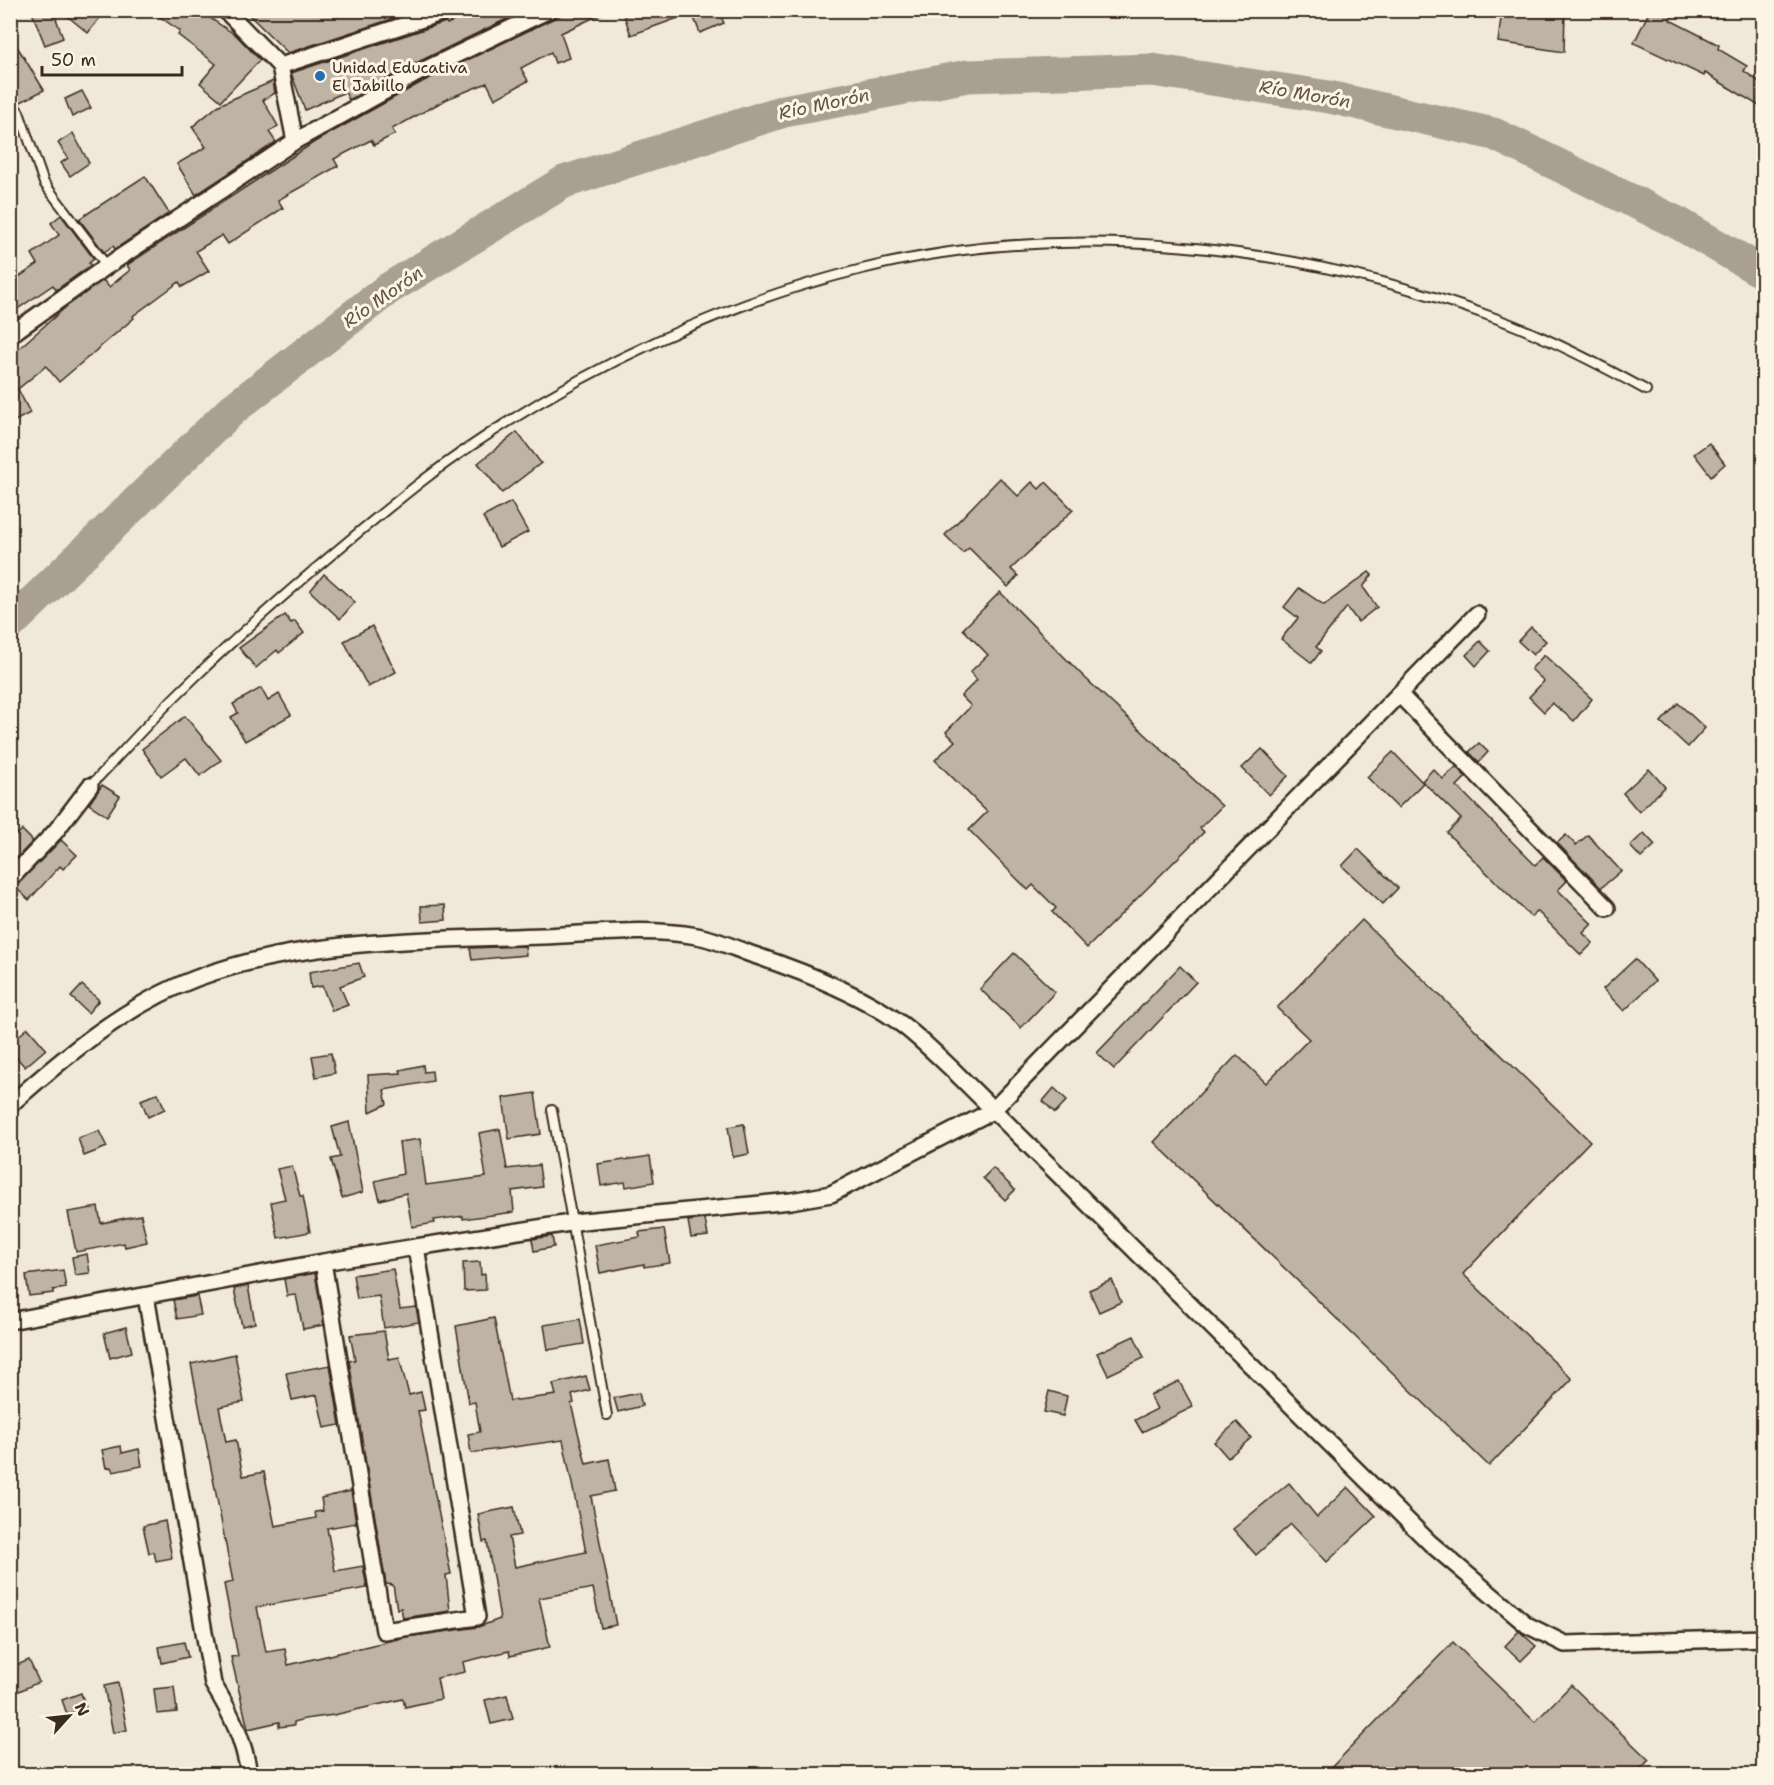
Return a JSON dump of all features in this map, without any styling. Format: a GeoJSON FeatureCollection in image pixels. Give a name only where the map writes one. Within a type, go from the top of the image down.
{"type":"FeatureCollection","features":[{"type":"Feature","properties":{"kind":"street"},"geometry":{"type":"LineString","coordinates":[[225,10],[279,66],[295,141]]}},
{"type":"Feature","properties":{"kind":"street"},"geometry":{"type":"LineString","coordinates":[[279,66],[450,10]]}},
{"type":"Feature","properties":{"kind":"street"},"geometry":{"type":"LineString","coordinates":[[10,335],[107,266],[295,141],[418,73],[549,10]]}},
{"type":"Feature","properties":{"kind":"street"},"geometry":{"type":"LineString","coordinates":[[10,1320],[416,1247],[571,1224],[791,1201],[831,1194],[992,1110],[1477,614]]}},
{"type":"Feature","properties":{"kind":"street"},"geometry":{"type":"LineString","coordinates":[[1399,694],[1607,908]]}},
{"type":"Feature","properties":{"kind":"street"},"geometry":{"type":"LineString","coordinates":[[10,879],[55,832],[90,786]]}},
{"type":"Feature","properties":{"kind":"street"},"geometry":{"type":"LineString","coordinates":[[10,1105],[42,1076],[95,1036],[144,1004],[196,978],[257,960],[339,947],[425,940],[617,932],[700,936],[785,965],[835,986],[903,1025],[954,1071],[1430,1543],[1527,1625],[1565,1644],[1764,1638]]}},
{"type":"Feature","properties":{"kind":"street"},"geometry":{"type":"LineString","coordinates":[[323,1262],[384,1631],[477,1617],[416,1247]]}},
{"type":"Feature","properties":{"kind":"street"},"geometry":{"type":"LineString","coordinates":[[146,1296],[213,1684],[234,1718],[246,1754],[249,1774]]}},
{"type":"Feature","properties":{"kind":"lane"},"geometry":{"type":"LineString","coordinates":[[10,100],[19,112],[44,183],[107,266]]}},
{"type":"Feature","properties":{"kind":"lane"},"geometry":{"type":"LineString","coordinates":[[90,786],[188,683],[324,561],[428,476],[470,446],[558,391],[669,336],[727,312],[860,269],[948,253],[1038,245],[1137,244],[1236,254],[1338,272],[1444,300],[1547,339],[1646,390]]}},
{"type":"Feature","properties":{"kind":"lane"},"geometry":{"type":"LineString","coordinates":[[552,1110],[607,1415]]}},
{"type":"Feature","properties":{"kind":"building"},"geometry":{"type":"Polygon","coordinates":[[[31,10],[53,10],[63,38],[45,45],[31,10]]]}},
{"type":"Feature","properties":{"kind":"building"},"geometry":{"type":"Polygon","coordinates":[[[60,10],[106,10],[88,33],[60,10]]]}},
{"type":"Feature","properties":{"kind":"building"},"geometry":{"type":"Polygon","coordinates":[[[150,10],[198,10],[237,36],[260,60],[221,101],[200,83],[216,64],[178,35],[180,31],[150,10]]]}},
{"type":"Feature","properties":{"kind":"building"},"geometry":{"type":"Polygon","coordinates":[[[244,10],[405,10],[407,14],[288,53],[244,10]]]}},
{"type":"Feature","properties":{"kind":"building"},"geometry":{"type":"Polygon","coordinates":[[[476,10],[525,10],[414,64],[349,100],[345,92],[305,110],[291,73],[446,22],[447,24],[476,10]]]}},
{"type":"Feature","properties":{"kind":"building"},"geometry":{"type":"Polygon","coordinates":[[[571,10],[610,10],[561,33],[569,58],[555,63],[551,52],[521,68],[528,81],[495,99],[487,83],[447,99],[392,129],[395,134],[374,145],[371,140],[334,159],[338,166],[278,200],[283,208],[228,244],[222,235],[196,251],[209,271],[182,287],[179,282],[133,316],[134,318],[59,382],[46,366],[18,389],[30,413],[15,421],[10,411],[10,356],[67,306],[103,280],[109,287],[130,270],[127,265],[316,141],[422,82],[571,10]]]}},
{"type":"Feature","properties":{"kind":"building"},"geometry":{"type":"Polygon","coordinates":[[[622,10],[718,10],[724,23],[700,33],[692,13],[631,35],[622,10]]]}},
{"type":"Feature","properties":{"kind":"building"},"geometry":{"type":"Polygon","coordinates":[[[1502,10],[1565,10],[1564,52],[1498,42],[1502,10]]]}},
{"type":"Feature","properties":{"kind":"building"},"geometry":{"type":"Polygon","coordinates":[[[1650,10],[1660,10],[1672,16],[1670,20],[1719,45],[1718,49],[1747,66],[1744,71],[1764,85],[1764,109],[1705,73],[1704,76],[1634,43],[1650,10]]]}},
{"type":"Feature","properties":{"kind":"building"},"geometry":{"type":"Polygon","coordinates":[[[10,35],[44,90],[19,103],[10,86],[10,35]]]}},
{"type":"Feature","properties":{"kind":"building"},"geometry":{"type":"Polygon","coordinates":[[[273,81],[275,93],[263,100],[278,126],[269,132],[276,142],[196,195],[177,164],[206,147],[192,127],[219,105],[273,81]]]}},
{"type":"Feature","properties":{"kind":"building"},"geometry":{"type":"Polygon","coordinates":[[[82,91],[91,108],[72,117],[65,99],[82,91]]]}},
{"type":"Feature","properties":{"kind":"building"},"geometry":{"type":"Polygon","coordinates":[[[73,133],[89,163],[70,176],[61,163],[68,158],[58,143],[73,133]]]}},
{"type":"Feature","properties":{"kind":"building"},"geometry":{"type":"Polygon","coordinates":[[[145,176],[169,213],[115,249],[113,246],[104,252],[79,219],[145,176]]]}},
{"type":"Feature","properties":{"kind":"building"},"geometry":{"type":"Polygon","coordinates":[[[61,215],[94,259],[89,263],[91,265],[56,290],[53,285],[10,314],[10,283],[38,264],[32,254],[59,235],[51,223],[61,215]]]}},
{"type":"Feature","properties":{"kind":"building"},"geometry":{"type":"Polygon","coordinates":[[[517,432],[541,463],[502,493],[478,463],[517,432]]]}},
{"type":"Feature","properties":{"kind":"building"},"geometry":{"type":"Polygon","coordinates":[[[1709,443],[1725,464],[1711,476],[1694,454],[1709,443]]]}},
{"type":"Feature","properties":{"kind":"building"},"geometry":{"type":"Polygon","coordinates":[[[1000,478],[1018,496],[1032,482],[1039,489],[1046,482],[1073,510],[1011,569],[1018,576],[1008,587],[969,548],[963,553],[945,535],[1000,478]]]}},
{"type":"Feature","properties":{"kind":"building"},"geometry":{"type":"Polygon","coordinates":[[[511,502],[528,532],[499,547],[483,517],[511,502]]]}},
{"type":"Feature","properties":{"kind":"building"},"geometry":{"type":"Polygon","coordinates":[[[1369,572],[1372,575],[1363,587],[1377,607],[1358,622],[1347,607],[1316,647],[1321,651],[1312,663],[1281,639],[1298,618],[1284,607],[1299,588],[1324,605],[1369,572]]]}},
{"type":"Feature","properties":{"kind":"building"},"geometry":{"type":"Polygon","coordinates":[[[324,574],[355,602],[340,619],[310,591],[324,574]]]}},
{"type":"Feature","properties":{"kind":"building"},"geometry":{"type":"Polygon","coordinates":[[[1000,592],[1083,676],[1222,806],[1200,828],[1204,832],[1087,948],[1052,912],[1056,908],[1033,885],[1028,890],[969,830],[987,812],[935,760],[955,741],[946,732],[971,706],[961,696],[977,680],[970,672],[988,655],[963,629],[1000,592]]]}},
{"type":"Feature","properties":{"kind":"building"},"geometry":{"type":"Polygon","coordinates":[[[285,615],[291,623],[295,621],[304,633],[279,653],[277,650],[256,668],[239,648],[285,615]]]}},
{"type":"Feature","properties":{"kind":"building"},"geometry":{"type":"Polygon","coordinates":[[[372,626],[396,672],[368,687],[344,641],[372,626]]]}},
{"type":"Feature","properties":{"kind":"building"},"geometry":{"type":"Polygon","coordinates":[[[1531,627],[1546,641],[1533,655],[1518,641],[1531,627]]]}},
{"type":"Feature","properties":{"kind":"building"},"geometry":{"type":"Polygon","coordinates":[[[1480,641],[1490,651],[1476,666],[1466,655],[1480,641]]]}},
{"type":"Feature","properties":{"kind":"building"},"geometry":{"type":"Polygon","coordinates":[[[1544,655],[1592,699],[1574,721],[1552,703],[1544,712],[1529,697],[1544,681],[1531,669],[1544,655]]]}},
{"type":"Feature","properties":{"kind":"building"},"geometry":{"type":"Polygon","coordinates":[[[261,688],[268,701],[279,694],[291,715],[245,741],[231,717],[238,713],[233,704],[261,688]]]}},
{"type":"Feature","properties":{"kind":"building"},"geometry":{"type":"Polygon","coordinates":[[[1678,703],[1705,728],[1688,747],[1661,722],[1678,703]]]}},
{"type":"Feature","properties":{"kind":"building"},"geometry":{"type":"Polygon","coordinates":[[[185,716],[221,760],[200,776],[186,758],[161,776],[142,749],[185,716]]]}},
{"type":"Feature","properties":{"kind":"building"},"geometry":{"type":"Polygon","coordinates":[[[1479,743],[1488,752],[1479,762],[1469,752],[1479,743]]]}},
{"type":"Feature","properties":{"kind":"building"},"geometry":{"type":"Polygon","coordinates":[[[1262,749],[1288,776],[1269,795],[1242,768],[1262,749]]]}},
{"type":"Feature","properties":{"kind":"building"},"geometry":{"type":"Polygon","coordinates":[[[1393,752],[1423,783],[1398,808],[1367,777],[1393,752]]]}},
{"type":"Feature","properties":{"kind":"building"},"geometry":{"type":"Polygon","coordinates":[[[1456,767],[1466,777],[1457,786],[1535,865],[1543,857],[1567,881],[1558,890],[1592,924],[1583,933],[1593,943],[1581,955],[1537,911],[1531,917],[1447,833],[1461,819],[1422,781],[1433,769],[1443,779],[1456,767]]]}},
{"type":"Feature","properties":{"kind":"building"},"geometry":{"type":"Polygon","coordinates":[[[1649,769],[1665,787],[1639,812],[1623,793],[1649,769]]]}},
{"type":"Feature","properties":{"kind":"building"},"geometry":{"type":"Polygon","coordinates":[[[102,785],[120,796],[107,816],[89,804],[102,785]]]}},
{"type":"Feature","properties":{"kind":"building"},"geometry":{"type":"Polygon","coordinates":[[[22,830],[33,841],[13,862],[10,841],[22,830]]]}},
{"type":"Feature","properties":{"kind":"building"},"geometry":{"type":"Polygon","coordinates":[[[1644,833],[1655,845],[1641,858],[1630,846],[1644,833]]]}},
{"type":"Feature","properties":{"kind":"building"},"geometry":{"type":"Polygon","coordinates":[[[1566,835],[1576,845],[1588,835],[1621,871],[1601,888],[1557,843],[1566,835]]]}},
{"type":"Feature","properties":{"kind":"building"},"geometry":{"type":"Polygon","coordinates":[[[61,840],[77,855],[63,869],[60,866],[29,900],[15,887],[61,840]]]}},
{"type":"Feature","properties":{"kind":"building"},"geometry":{"type":"Polygon","coordinates":[[[1358,849],[1398,888],[1383,904],[1342,866],[1358,849]]]}},
{"type":"Feature","properties":{"kind":"building"},"geometry":{"type":"Polygon","coordinates":[[[445,905],[446,920],[422,922],[421,906],[445,905]]]}},
{"type":"Feature","properties":{"kind":"building"},"geometry":{"type":"Polygon","coordinates":[[[1362,920],[1590,1141],[1463,1274],[1572,1379],[1489,1466],[1154,1142],[1237,1055],[1266,1083],[1309,1039],[1277,1008],[1362,920]]]}},
{"type":"Feature","properties":{"kind":"building"},"geometry":{"type":"Polygon","coordinates":[[[525,946],[526,955],[472,960],[470,948],[525,946]]]}},
{"type":"Feature","properties":{"kind":"building"},"geometry":{"type":"Polygon","coordinates":[[[1014,953],[1055,992],[1021,1028],[980,989],[1014,953]]]}},
{"type":"Feature","properties":{"kind":"building"},"geometry":{"type":"Polygon","coordinates":[[[1635,959],[1655,981],[1624,1011],[1603,989],[1635,959]]]}},
{"type":"Feature","properties":{"kind":"building"},"geometry":{"type":"Polygon","coordinates":[[[359,963],[364,977],[340,986],[348,1005],[332,1011],[322,986],[311,988],[309,972],[359,963]]]}},
{"type":"Feature","properties":{"kind":"building"},"geometry":{"type":"Polygon","coordinates":[[[1180,966],[1196,982],[1114,1069],[1097,1053],[1180,966]]]}},
{"type":"Feature","properties":{"kind":"building"},"geometry":{"type":"Polygon","coordinates":[[[82,985],[99,1000],[88,1013],[71,997],[82,985]]]}},
{"type":"Feature","properties":{"kind":"building"},"geometry":{"type":"Polygon","coordinates":[[[28,1028],[46,1049],[25,1067],[10,1050],[10,1043],[28,1028]]]}},
{"type":"Feature","properties":{"kind":"building"},"geometry":{"type":"Polygon","coordinates":[[[331,1053],[335,1073],[316,1077],[312,1056],[331,1053]]]}},
{"type":"Feature","properties":{"kind":"building"},"geometry":{"type":"Polygon","coordinates":[[[423,1065],[424,1072],[432,1071],[433,1081],[384,1090],[387,1104],[370,1112],[368,1075],[401,1073],[400,1070],[423,1065]]]}},
{"type":"Feature","properties":{"kind":"building"},"geometry":{"type":"Polygon","coordinates":[[[1054,1088],[1067,1100],[1055,1113],[1043,1101],[1054,1088]]]}},
{"type":"Feature","properties":{"kind":"building"},"geometry":{"type":"Polygon","coordinates":[[[158,1093],[165,1109],[148,1117],[141,1100],[158,1093]]]}},
{"type":"Feature","properties":{"kind":"building"},"geometry":{"type":"Polygon","coordinates":[[[535,1093],[541,1134],[509,1139],[503,1098],[535,1093]]]}},
{"type":"Feature","properties":{"kind":"building"},"geometry":{"type":"Polygon","coordinates":[[[349,1122],[363,1192],[342,1198],[331,1159],[340,1157],[332,1127],[349,1122]]]}},
{"type":"Feature","properties":{"kind":"building"},"geometry":{"type":"Polygon","coordinates":[[[744,1124],[749,1154],[733,1157],[728,1127],[744,1124]]]}},
{"type":"Feature","properties":{"kind":"building"},"geometry":{"type":"Polygon","coordinates":[[[500,1129],[507,1169],[539,1165],[542,1187],[512,1191],[514,1212],[463,1219],[463,1216],[434,1220],[435,1223],[412,1227],[406,1193],[380,1200],[375,1181],[403,1174],[399,1142],[420,1139],[426,1185],[486,1177],[479,1133],[500,1129]]]}},
{"type":"Feature","properties":{"kind":"building"},"geometry":{"type":"Polygon","coordinates":[[[99,1131],[107,1147],[84,1156],[78,1138],[99,1131]]]}},
{"type":"Feature","properties":{"kind":"building"},"geometry":{"type":"Polygon","coordinates":[[[650,1156],[654,1182],[626,1187],[625,1182],[601,1186],[598,1164],[650,1156]]]}},
{"type":"Feature","properties":{"kind":"building"},"geometry":{"type":"Polygon","coordinates":[[[292,1166],[300,1196],[303,1196],[310,1232],[278,1238],[271,1202],[285,1199],[277,1169],[292,1166]]]}},
{"type":"Feature","properties":{"kind":"building"},"geometry":{"type":"Polygon","coordinates":[[[993,1168],[1015,1190],[1005,1200],[983,1178],[993,1168]]]}},
{"type":"Feature","properties":{"kind":"building"},"geometry":{"type":"Polygon","coordinates":[[[98,1207],[101,1223],[141,1215],[147,1242],[125,1247],[124,1243],[76,1252],[68,1212],[98,1207]]]}},
{"type":"Feature","properties":{"kind":"building"},"geometry":{"type":"Polygon","coordinates":[[[705,1219],[708,1236],[691,1238],[688,1221],[705,1219]]]}},
{"type":"Feature","properties":{"kind":"building"},"geometry":{"type":"Polygon","coordinates":[[[664,1229],[670,1263],[644,1267],[644,1264],[600,1273],[595,1245],[640,1237],[639,1232],[664,1229]]]}},
{"type":"Feature","properties":{"kind":"building"},"geometry":{"type":"Polygon","coordinates":[[[552,1236],[554,1247],[534,1251],[532,1239],[552,1236]]]}},
{"type":"Feature","properties":{"kind":"building"},"geometry":{"type":"Polygon","coordinates":[[[87,1254],[90,1273],[75,1275],[72,1257],[87,1254]]]}},
{"type":"Feature","properties":{"kind":"building"},"geometry":{"type":"Polygon","coordinates":[[[480,1262],[481,1275],[485,1274],[486,1290],[464,1291],[463,1263],[480,1262]]]}},
{"type":"Feature","properties":{"kind":"building"},"geometry":{"type":"Polygon","coordinates":[[[393,1269],[400,1309],[416,1307],[419,1322],[384,1328],[379,1296],[357,1299],[353,1275],[393,1269]]]}},
{"type":"Feature","properties":{"kind":"building"},"geometry":{"type":"Polygon","coordinates":[[[63,1270],[66,1288],[53,1290],[53,1293],[29,1296],[26,1275],[63,1270]]]}},
{"type":"Feature","properties":{"kind":"building"},"geometry":{"type":"Polygon","coordinates":[[[315,1273],[324,1325],[303,1329],[296,1295],[287,1296],[284,1279],[315,1273]]]}},
{"type":"Feature","properties":{"kind":"building"},"geometry":{"type":"Polygon","coordinates":[[[1112,1280],[1121,1302],[1099,1312],[1089,1290],[1112,1280]]]}},
{"type":"Feature","properties":{"kind":"building"},"geometry":{"type":"Polygon","coordinates":[[[248,1286],[255,1323],[242,1326],[234,1289],[248,1286]]]}},
{"type":"Feature","properties":{"kind":"building"},"geometry":{"type":"Polygon","coordinates":[[[197,1296],[201,1315],[177,1319],[173,1300],[197,1296]]]}},
{"type":"Feature","properties":{"kind":"building"},"geometry":{"type":"Polygon","coordinates":[[[494,1318],[510,1401],[556,1395],[553,1384],[586,1376],[590,1390],[572,1395],[574,1403],[571,1404],[586,1464],[609,1459],[615,1491],[591,1496],[616,1625],[601,1628],[593,1588],[539,1598],[550,1647],[510,1656],[509,1651],[463,1662],[465,1672],[437,1678],[441,1699],[405,1707],[403,1699],[334,1715],[305,1719],[294,1722],[294,1725],[279,1727],[279,1722],[248,1729],[231,1657],[238,1656],[224,1584],[233,1582],[191,1364],[235,1354],[244,1402],[219,1407],[226,1442],[236,1440],[243,1476],[264,1472],[275,1526],[316,1518],[315,1512],[323,1511],[321,1498],[351,1491],[356,1523],[327,1528],[335,1571],[363,1566],[367,1588],[257,1607],[266,1652],[285,1649],[288,1665],[406,1637],[478,1627],[500,1619],[487,1541],[483,1542],[478,1514],[514,1507],[520,1535],[509,1537],[515,1567],[586,1552],[563,1440],[471,1453],[468,1434],[480,1432],[475,1402],[469,1403],[456,1326],[494,1318]]]}},
{"type":"Feature","properties":{"kind":"building"},"geometry":{"type":"Polygon","coordinates":[[[580,1319],[584,1344],[548,1350],[544,1325],[580,1319]]]}},
{"type":"Feature","properties":{"kind":"building"},"geometry":{"type":"Polygon","coordinates":[[[126,1327],[132,1352],[110,1358],[104,1333],[126,1327]]]}},
{"type":"Feature","properties":{"kind":"building"},"geometry":{"type":"Polygon","coordinates":[[[384,1331],[389,1359],[399,1357],[409,1395],[421,1392],[425,1410],[418,1411],[451,1574],[446,1575],[450,1611],[403,1618],[401,1608],[397,1609],[393,1585],[386,1584],[349,1361],[355,1360],[350,1335],[384,1331]]]}},
{"type":"Feature","properties":{"kind":"building"},"geometry":{"type":"Polygon","coordinates":[[[1134,1336],[1144,1358],[1108,1375],[1097,1353],[1134,1336]]]}},
{"type":"Feature","properties":{"kind":"building"},"geometry":{"type":"Polygon","coordinates":[[[330,1365],[340,1425],[324,1428],[317,1395],[292,1400],[286,1373],[330,1365]]]}},
{"type":"Feature","properties":{"kind":"building"},"geometry":{"type":"Polygon","coordinates":[[[1179,1381],[1193,1407],[1142,1432],[1135,1420],[1157,1409],[1150,1395],[1179,1381]]]}},
{"type":"Feature","properties":{"kind":"building"},"geometry":{"type":"Polygon","coordinates":[[[1049,1391],[1067,1396],[1063,1416],[1044,1412],[1049,1391]]]}},
{"type":"Feature","properties":{"kind":"building"},"geometry":{"type":"Polygon","coordinates":[[[639,1393],[642,1406],[618,1412],[614,1398],[639,1393]]]}},
{"type":"Feature","properties":{"kind":"building"},"geometry":{"type":"Polygon","coordinates":[[[1237,1422],[1251,1438],[1228,1458],[1214,1442],[1237,1422]]]}},
{"type":"Feature","properties":{"kind":"building"},"geometry":{"type":"Polygon","coordinates":[[[121,1446],[122,1453],[139,1449],[142,1466],[113,1472],[111,1467],[106,1468],[102,1450],[121,1446]]]}},
{"type":"Feature","properties":{"kind":"building"},"geometry":{"type":"Polygon","coordinates":[[[1289,1483],[1317,1517],[1348,1487],[1376,1516],[1327,1562],[1291,1524],[1256,1555],[1233,1529],[1289,1483]]]}},
{"type":"Feature","properties":{"kind":"building"},"geometry":{"type":"Polygon","coordinates":[[[165,1521],[172,1558],[156,1561],[154,1552],[149,1553],[143,1526],[165,1521]]]}},
{"type":"Feature","properties":{"kind":"building"},"geometry":{"type":"Polygon","coordinates":[[[1519,1631],[1536,1646],[1521,1661],[1505,1646],[1519,1631]]]}},
{"type":"Feature","properties":{"kind":"building"},"geometry":{"type":"Polygon","coordinates":[[[184,1642],[188,1657],[162,1663],[159,1647],[184,1642]]]}},
{"type":"Feature","properties":{"kind":"building"},"geometry":{"type":"Polygon","coordinates":[[[1453,1642],[1535,1722],[1571,1685],[1649,1760],[1635,1774],[1325,1774],[1453,1642]]]}},
{"type":"Feature","properties":{"kind":"building"},"geometry":{"type":"Polygon","coordinates":[[[29,1660],[39,1682],[15,1693],[10,1682],[10,1668],[29,1660]]]}},
{"type":"Feature","properties":{"kind":"building"},"geometry":{"type":"Polygon","coordinates":[[[118,1683],[127,1730],[113,1733],[104,1686],[118,1683]]]}},
{"type":"Feature","properties":{"kind":"building"},"geometry":{"type":"Polygon","coordinates":[[[174,1687],[177,1712],[157,1714],[154,1689],[174,1687]]]}},
{"type":"Feature","properties":{"kind":"building"},"geometry":{"type":"Polygon","coordinates":[[[81,1693],[86,1708],[67,1714],[62,1700],[81,1693]]]}},
{"type":"Feature","properties":{"kind":"building"},"geometry":{"type":"Polygon","coordinates":[[[507,1695],[513,1719],[491,1724],[485,1700],[507,1695]]]}},
{"type":"Feature","properties":{"kind":"waterway","name":"Río Morón"},"geometry":{"type":"LineString","coordinates":[[10,624],[233,409],[388,289],[564,182],[784,111],[968,76],[1152,70],[1329,97],[1494,134],[1678,223],[1764,273]]}},
{"type":"Feature","properties":{"kind":"place","name":"Unidad Educativa El Jabillo"},"geometry":{"type":"Point","coordinates":[320,76]}}]}
